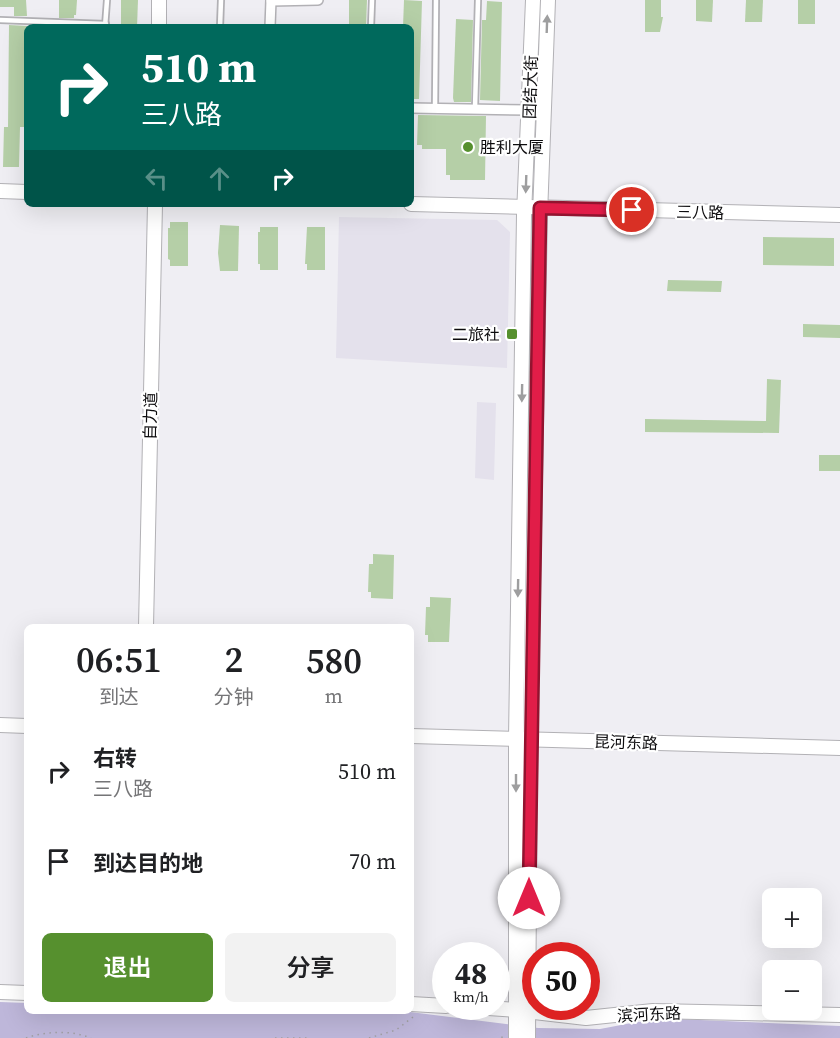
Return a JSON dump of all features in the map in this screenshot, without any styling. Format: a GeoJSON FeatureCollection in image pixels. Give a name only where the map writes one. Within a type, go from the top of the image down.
{"type":"FeatureCollection","features":[{"type":"Feature","properties":{"kind":"main road"},"geometry":{"type":"LineString","coordinates":[[159,0],[159,24]]}},
{"type":"Feature","properties":{"kind":"main road","name":"团结大街"},"geometry":{"type":"LineString","coordinates":[[522,971],[516,738],[525,207],[533,0]]}},
{"type":"Feature","properties":{"kind":"main road","name":"团结大街"},"geometry":{"type":"LineString","coordinates":[[525,942],[540,208],[548,0]]}},
{"type":"Feature","properties":{"kind":"main road"},"geometry":{"type":"LineString","coordinates":[[0,191],[24,192]]}},
{"type":"Feature","properties":{"kind":"main road","name":"三八路"},"geometry":{"type":"LineString","coordinates":[[414,204],[840,215]]}},
{"type":"Feature","properties":{"kind":"main road","name":"自力道"},"geometry":{"type":"LineString","coordinates":[[146,624],[155,207]]}},
{"type":"Feature","properties":{"kind":"main road"},"geometry":{"type":"LineString","coordinates":[[0,725],[24,726]]}},
{"type":"Feature","properties":{"kind":"main road","name":"昆河东路"},"geometry":{"type":"LineString","coordinates":[[414,736],[840,748]]}},
{"type":"Feature","properties":{"kind":"main road"},"geometry":{"type":"LineString","coordinates":[[0,992],[24,993]]}},
{"type":"Feature","properties":{"kind":"main road"},"geometry":{"type":"LineString","coordinates":[[417,1004],[432,1005]]}},
{"type":"Feature","properties":{"kind":"main road","name":"滨河东路"},"geometry":{"type":"LineString","coordinates":[[600,1017],[653,1011],[840,1015]]}},
{"type":"Feature","properties":{"kind":"main road","name":"团结大街"},"geometry":{"type":"LineString","coordinates":[[507,1037],[522,1012]]}},
{"type":"Feature","properties":{"kind":"main road","name":"团结大街"},"geometry":{"type":"LineString","coordinates":[[525,1020],[528,1038]]}},
{"type":"Feature","properties":{"kind":"street"},"geometry":{"type":"LineString","coordinates":[[270,24],[271,1],[318,0]]}},
{"type":"Feature","properties":{"kind":"street"},"geometry":{"type":"LineString","coordinates":[[414,108],[529,110]]}},
{"type":"Feature","properties":{"kind":"lane"},"geometry":{"type":"LineString","coordinates":[[106,24],[107,0]]}},
{"type":"Feature","properties":{"kind":"lane"},"geometry":{"type":"LineString","coordinates":[[220,24],[221,0]]}},
{"type":"Feature","properties":{"kind":"lane"},"geometry":{"type":"LineString","coordinates":[[371,24],[372,0]]}},
{"type":"Feature","properties":{"kind":"lane"},"geometry":{"type":"LineString","coordinates":[[435,108],[436,0]]}},
{"type":"Feature","properties":{"kind":"lane"},"geometry":{"type":"LineString","coordinates":[[475,109],[478,0]]}},
{"type":"Feature","properties":{"kind":"lane"},"geometry":{"type":"LineString","coordinates":[[0,20],[71,24]]}},
{"type":"Feature","properties":{"kind":"path"},"geometry":{"type":"LineString","coordinates":[[369,1038],[396,1030],[408,1023],[412,1014]]}},
{"type":"Feature","properties":{"kind":"path"},"geometry":{"type":"LineString","coordinates":[[26,1038],[61,1032],[81,1034],[91,1038]]}},
{"type":"Feature","properties":{"kind":"path"},"geometry":{"type":"LineString","coordinates":[[275,1038],[310,1038]]}},
{"type":"Feature","properties":{"kind":"shaded area"},"geometry":{"type":"Polygon","coordinates":[[[339,217],[497,220],[510,232],[507,368],[336,358],[339,217]]]}},
{"type":"Feature","properties":{"kind":"shaded area"},"geometry":{"type":"Polygon","coordinates":[[[477,402],[496,403],[494,480],[475,478],[477,402]]]}},
{"type":"Feature","properties":{"kind":"shaded area"},"geometry":{"type":"Polygon","coordinates":[[[0,1002],[24,1003],[24,1014],[414,1012],[432,1015],[432,1020],[474,1020],[538,1028],[600,1029],[637,1022],[677,1019],[840,1026],[840,1038],[0,1038],[0,1002]]]}},
{"type":"Feature","properties":{"kind":"building"},"geometry":{"type":"Polygon","coordinates":[[[0,0],[26,0],[27,16],[14,16],[14,7],[0,7],[0,0]]]}},
{"type":"Feature","properties":{"kind":"building"},"geometry":{"type":"Polygon","coordinates":[[[59,0],[77,0],[74,18],[59,18],[59,0]]]}},
{"type":"Feature","properties":{"kind":"building"},"geometry":{"type":"Polygon","coordinates":[[[121,0],[138,0],[137,24],[121,24],[121,0]]]}},
{"type":"Feature","properties":{"kind":"building"},"geometry":{"type":"Polygon","coordinates":[[[349,0],[367,0],[366,24],[349,24],[349,0]]]}},
{"type":"Feature","properties":{"kind":"building"},"geometry":{"type":"Polygon","coordinates":[[[404,0],[422,1],[419,99],[414,99],[414,24],[403,24],[404,0]]]}},
{"type":"Feature","properties":{"kind":"building"},"geometry":{"type":"Polygon","coordinates":[[[645,0],[661,0],[661,17],[663,17],[660,32],[645,32],[645,0]]]}},
{"type":"Feature","properties":{"kind":"building"},"geometry":{"type":"Polygon","coordinates":[[[696,0],[713,0],[712,22],[696,21],[696,0]]]}},
{"type":"Feature","properties":{"kind":"building"},"geometry":{"type":"Polygon","coordinates":[[[746,0],[763,0],[762,22],[745,22],[746,0]]]}},
{"type":"Feature","properties":{"kind":"building"},"geometry":{"type":"Polygon","coordinates":[[[798,0],[815,0],[815,24],[798,24],[798,0]]]}},
{"type":"Feature","properties":{"kind":"building"},"geometry":{"type":"Polygon","coordinates":[[[487,1],[502,2],[500,101],[480,100],[482,20],[486,20],[487,1]]]}},
{"type":"Feature","properties":{"kind":"building"},"geometry":{"type":"Polygon","coordinates":[[[456,19],[473,20],[471,102],[454,102],[453,98],[456,19]]]}},
{"type":"Feature","properties":{"kind":"building"},"geometry":{"type":"Polygon","coordinates":[[[9,25],[24,26],[24,127],[20,127],[19,167],[3,167],[4,127],[8,127],[9,25]]]}},
{"type":"Feature","properties":{"kind":"building","name":"胜利大厦"},"geometry":{"type":"Polygon","coordinates":[[[418,115],[486,116],[485,180],[450,180],[450,175],[446,175],[446,149],[422,149],[422,145],[417,145],[418,115]]]}},
{"type":"Feature","properties":{"kind":"building"},"geometry":{"type":"Polygon","coordinates":[[[170,222],[188,222],[188,266],[170,266],[168,228],[170,228],[170,222]]]}},
{"type":"Feature","properties":{"kind":"building"},"geometry":{"type":"Polygon","coordinates":[[[220,225],[239,226],[238,271],[220,271],[218,253],[220,225]]]}},
{"type":"Feature","properties":{"kind":"building"},"geometry":{"type":"Polygon","coordinates":[[[260,227],[278,227],[278,270],[260,270],[258,232],[260,232],[260,227]]]}},
{"type":"Feature","properties":{"kind":"building"},"geometry":{"type":"Polygon","coordinates":[[[307,227],[325,227],[325,270],[307,270],[307,264],[305,264],[307,227]]]}},
{"type":"Feature","properties":{"kind":"building"},"geometry":{"type":"Polygon","coordinates":[[[763,237],[834,238],[834,266],[763,265],[763,237]]]}},
{"type":"Feature","properties":{"kind":"building"},"geometry":{"type":"Polygon","coordinates":[[[668,280],[722,281],[721,292],[667,291],[668,280]]]}},
{"type":"Feature","properties":{"kind":"building"},"geometry":{"type":"Polygon","coordinates":[[[803,324],[840,325],[840,338],[803,337],[803,324]]]}},
{"type":"Feature","properties":{"kind":"building"},"geometry":{"type":"Polygon","coordinates":[[[767,379],[781,380],[779,433],[645,432],[645,419],[766,421],[767,379]]]}},
{"type":"Feature","properties":{"kind":"building"},"geometry":{"type":"Polygon","coordinates":[[[819,455],[840,455],[840,471],[819,471],[819,455]]]}},
{"type":"Feature","properties":{"kind":"building"},"geometry":{"type":"Polygon","coordinates":[[[373,554],[394,555],[393,599],[371,598],[371,592],[368,592],[369,564],[373,564],[373,554]]]}},
{"type":"Feature","properties":{"kind":"building"},"geometry":{"type":"Polygon","coordinates":[[[430,597],[451,598],[449,642],[428,642],[428,635],[425,635],[426,607],[430,607],[430,597]]]}},
{"type":"Feature","properties":{"kind":"place","name":"胜利大厦"},"geometry":{"type":"Point","coordinates":[468,147]}},
{"type":"Feature","properties":{"kind":"place","name":"二旅社"},"geometry":{"type":"Point","coordinates":[512,334]}},
{"type":"Feature","properties":{"kind":"route"},"geometry":{"type":"LineString","coordinates":[[529,898],[540,208],[632,210]]}}]}
